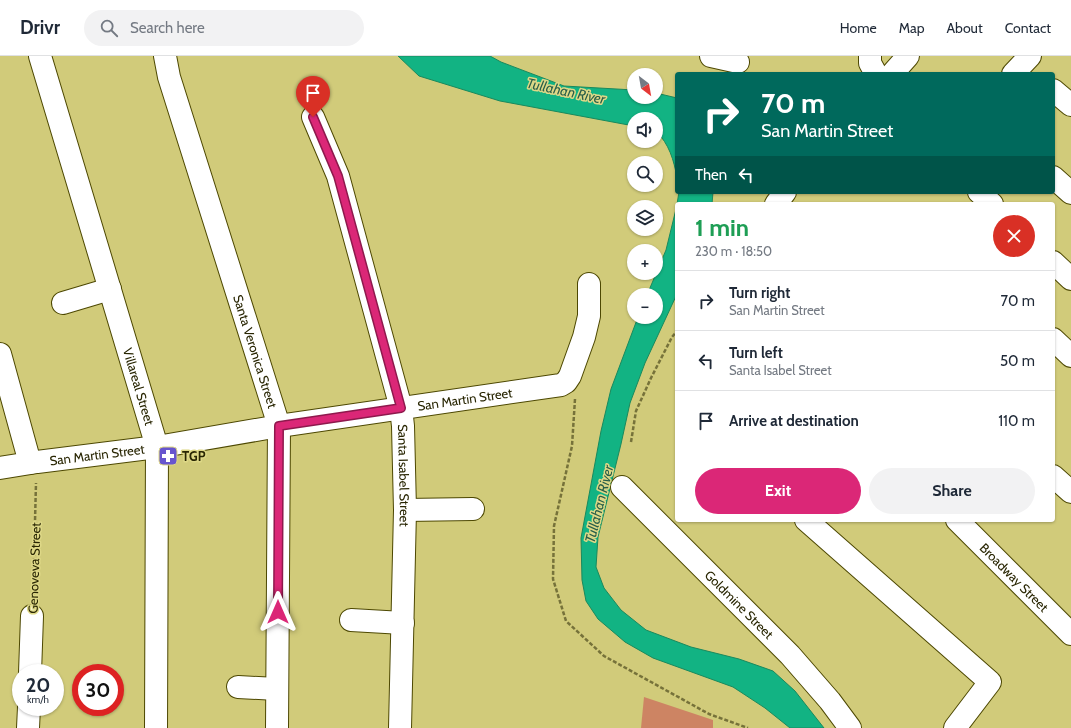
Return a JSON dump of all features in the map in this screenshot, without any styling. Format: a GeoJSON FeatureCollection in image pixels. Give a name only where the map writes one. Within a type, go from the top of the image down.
{"type":"FeatureCollection","features":[{"type":"Feature","properties":{"kind":"street","name":"Villareal Street"},"geometry":{"type":"LineString","coordinates":[[40,56],[157,447],[156,728]]}},
{"type":"Feature","properties":{"kind":"street","name":"Santa Veronica Street"},"geometry":{"type":"LineString","coordinates":[[165,56],[169,77],[279,426],[277,728]]}},
{"type":"Feature","properties":{"kind":"street"},"geometry":{"type":"LineString","coordinates":[[711,56],[738,64]]}},
{"type":"Feature","properties":{"kind":"street"},"geometry":{"type":"LineString","coordinates":[[870,56],[870,63],[875,72]]}},
{"type":"Feature","properties":{"kind":"street"},"geometry":{"type":"LineString","coordinates":[[894,72],[908,56]]}},
{"type":"Feature","properties":{"kind":"street"},"geometry":{"type":"LineString","coordinates":[[1055,92],[1071,105]]}},
{"type":"Feature","properties":{"kind":"street","name":"Santa Isabel Street"},"geometry":{"type":"LineString","coordinates":[[313,117],[338,176],[401,408],[403,426],[405,510],[400,728]]}},
{"type":"Feature","properties":{"kind":"street"},"geometry":{"type":"LineString","coordinates":[[1055,179],[1071,193]]}},
{"type":"Feature","properties":{"kind":"street"},"geometry":{"type":"LineString","coordinates":[[981,194],[990,202]]}},
{"type":"Feature","properties":{"kind":"street"},"geometry":{"type":"LineString","coordinates":[[1055,264],[1071,279]]}},
{"type":"Feature","properties":{"kind":"street","name":"San Martin Street"},"geometry":{"type":"LineString","coordinates":[[0,468],[157,447],[279,426],[561,385],[566,382],[570,376],[584,337],[589,316],[589,284]]}},
{"type":"Feature","properties":{"kind":"street"},"geometry":{"type":"LineString","coordinates":[[63,303],[110,289]]}},
{"type":"Feature","properties":{"kind":"street"},"geometry":{"type":"LineString","coordinates":[[1055,341],[1071,356]]}},
{"type":"Feature","properties":{"kind":"street"},"geometry":{"type":"LineString","coordinates":[[0,354],[34,463]]}},
{"type":"Feature","properties":{"kind":"street"},"geometry":{"type":"LineString","coordinates":[[1055,478],[1071,492]]}},
{"type":"Feature","properties":{"kind":"street","name":"Goldmine Street"},"geometry":{"type":"LineString","coordinates":[[622,487],[790,655],[830,701],[850,728]]}},
{"type":"Feature","properties":{"kind":"street"},"geometry":{"type":"LineString","coordinates":[[405,510],[473,509]]}},
{"type":"Feature","properties":{"kind":"street"},"geometry":{"type":"LineString","coordinates":[[808,522],[990,682],[955,728]]}},
{"type":"Feature","properties":{"kind":"street","name":"Broadway Street"},"geometry":{"type":"LineString","coordinates":[[965,523],[1071,634]]}},
{"type":"Feature","properties":{"kind":"street","name":"Genoveva Street"},"geometry":{"type":"LineString","coordinates":[[30,664],[32,616]]}},
{"type":"Feature","properties":{"kind":"street"},"geometry":{"type":"LineString","coordinates":[[351,620],[403,623]]}},
{"type":"Feature","properties":{"kind":"street"},"geometry":{"type":"LineString","coordinates":[[238,687],[277,689]]}},
{"type":"Feature","properties":{"kind":"street"},"geometry":{"type":"LineString","coordinates":[[28,728],[29,716]]}},
{"type":"Feature","properties":{"kind":"path"},"geometry":{"type":"LineString","coordinates":[[631,442],[636,412],[651,378],[675,333]]}},
{"type":"Feature","properties":{"kind":"path"},"geometry":{"type":"LineString","coordinates":[[574,367],[576,377],[572,446],[554,526],[553,579],[566,621],[604,656],[709,714],[748,728]]}},
{"type":"Feature","properties":{"kind":"path","name":"Genoveva Street"},"geometry":{"type":"LineString","coordinates":[[32,616],[34,463]]}},
{"type":"Feature","properties":{"kind":"shaded area"},"geometry":{"type":"Polygon","coordinates":[[[644,697],[713,720],[713,728],[641,728],[644,697]]]}},
{"type":"Feature","properties":{"kind":"water","name":"Tullahan River"},"geometry":{"type":"Polygon","coordinates":[[[398,56],[490,56],[501,62],[564,86],[627,90],[627,104],[663,104],[663,95],[675,98],[675,169],[670,153],[663,139],[663,112],[627,112],[627,125],[500,101],[419,76],[398,56]]]}},
{"type":"Feature","properties":{"kind":"water"},"geometry":{"type":"Polygon","coordinates":[[[679,194],[713,194],[712,202],[677,202],[679,194]]]}},
{"type":"Feature","properties":{"kind":"water","name":"Tullahan River"},"geometry":{"type":"Polygon","coordinates":[[[675,213],[675,298],[645,363],[630,403],[598,537],[596,567],[604,588],[621,610],[646,630],[691,647],[739,659],[773,671],[795,691],[824,728],[790,728],[765,708],[733,687],[653,658],[625,642],[598,619],[586,601],[582,580],[581,538],[601,431],[611,389],[635,324],[663,324],[663,288],[650,288],[653,280],[663,280],[663,257],[675,213]]]}},
{"type":"Feature","properties":{"kind":"place","name":"TGP"},"geometry":{"type":"Point","coordinates":[168,456]}},
{"type":"Feature","properties":{"kind":"route"},"geometry":{"type":"LineString","coordinates":[[278,612],[279,426],[401,408],[338,176],[313,117]]}}]}
